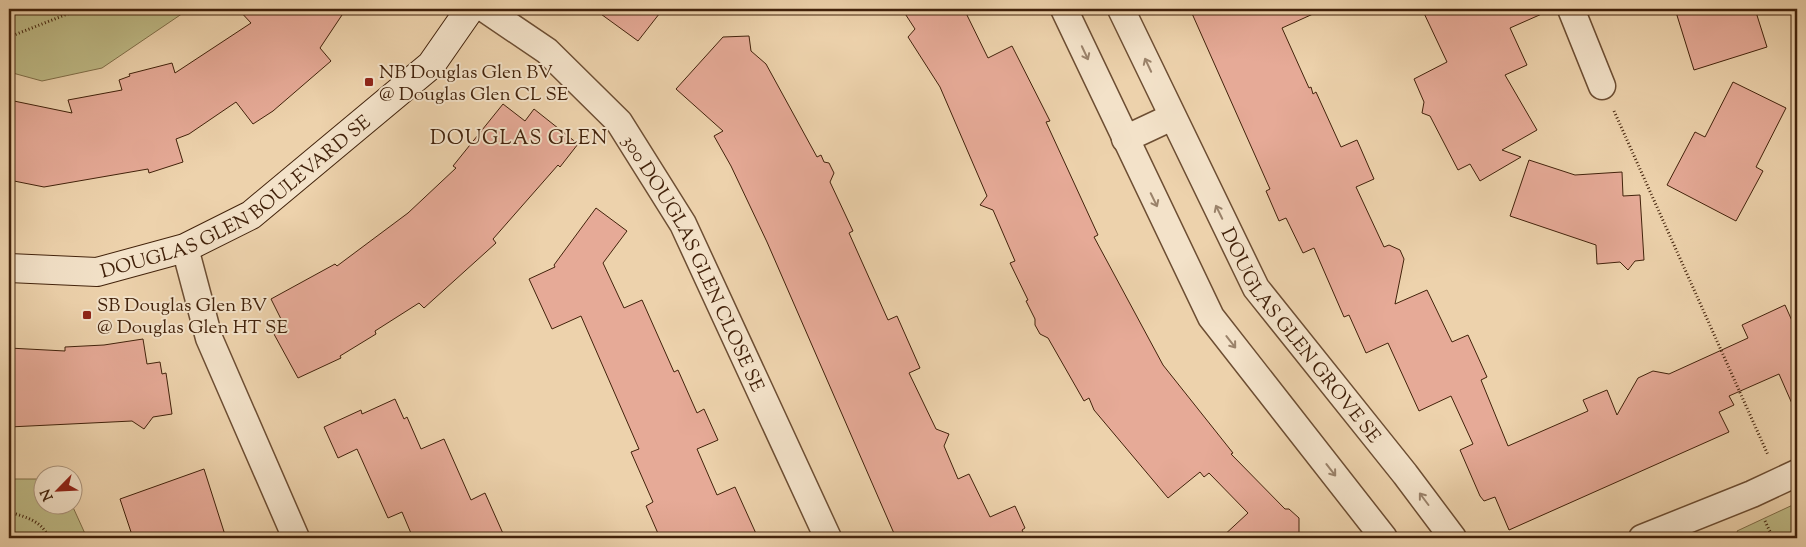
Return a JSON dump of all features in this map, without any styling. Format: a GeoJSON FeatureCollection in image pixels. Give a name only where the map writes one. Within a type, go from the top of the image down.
{"type":"FeatureCollection","features":[{"type":"Feature","properties":{"kind":"street","name":"DOUGLAS GLEN BOULEVARD SE"},"geometry":{"type":"LineString","coordinates":[[9,268],[97,272],[185,248],[251,215],[431,65],[470,9]]}},
{"type":"Feature","properties":{"kind":"street","name":"300 DOUGLAS GLEN CLOSE SE"},"geometry":{"type":"LineString","coordinates":[[485,9],[547,51],[619,122],[683,224],[828,538]]}},
{"type":"Feature","properties":{"kind":"street"},"geometry":{"type":"LineString","coordinates":[[1064,9],[1211,317],[1384,538]]}},
{"type":"Feature","properties":{"kind":"street","name":"DOUGLAS GLEN GROVE SE"},"geometry":{"type":"LineString","coordinates":[[1121,9],[1256,288],[1405,474],[1453,538]]}},
{"type":"Feature","properties":{"kind":"street"},"geometry":{"type":"LineString","coordinates":[[1571,9],[1602,86]]}},
{"type":"Feature","properties":{"kind":"street"},"geometry":{"type":"LineString","coordinates":[[1125,139],[1172,117]]}},
{"type":"Feature","properties":{"kind":"street"},"geometry":{"type":"LineString","coordinates":[[185,248],[209,338],[296,538]]}},
{"type":"Feature","properties":{"kind":"street"},"geometry":{"type":"LineString","coordinates":[[1642,538],[1788,477]]}},
{"type":"Feature","properties":{"kind":"path"},"geometry":{"type":"LineString","coordinates":[[9,37],[80,9]]}},
{"type":"Feature","properties":{"kind":"path"},"geometry":{"type":"LineString","coordinates":[[1602,86],[1788,477]]}},
{"type":"Feature","properties":{"kind":"path"},"geometry":{"type":"LineString","coordinates":[[9,512],[26,517],[45,528],[49,538]]}},
{"type":"Feature","properties":{"kind":"shaded area"},"geometry":{"type":"Polygon","coordinates":[[[9,9],[189,9],[102,68],[42,81],[9,72],[9,9]]]}},
{"type":"Feature","properties":{"kind":"shaded area"},"geometry":{"type":"Polygon","coordinates":[[[9,479],[32,479],[32,514],[76,514],[87,538],[18,538],[19,534],[9,532],[9,479]]]}},
{"type":"Feature","properties":{"kind":"shaded area"},"geometry":{"type":"Polygon","coordinates":[[[1797,503],[1797,538],[1740,538],[1737,531],[1797,503]]]}},
{"type":"Feature","properties":{"kind":"building"},"geometry":{"type":"Polygon","coordinates":[[[238,9],[346,9],[320,48],[331,61],[273,111],[253,124],[236,102],[189,134],[176,139],[183,162],[149,173],[148,169],[44,187],[9,180],[9,100],[72,113],[68,100],[122,90],[119,80],[130,76],[129,74],[172,63],[175,73],[251,23],[238,9]]]}},
{"type":"Feature","properties":{"kind":"building"},"geometry":{"type":"Polygon","coordinates":[[[594,9],[663,9],[638,41],[594,9]]]}},
{"type":"Feature","properties":{"kind":"building"},"geometry":{"type":"Polygon","coordinates":[[[902,9],[964,9],[988,58],[1012,46],[1050,121],[1046,122],[1098,235],[1094,237],[1163,365],[1233,453],[1231,454],[1285,509],[1289,509],[1299,518],[1299,538],[1221,538],[1248,513],[1209,473],[1204,477],[1200,472],[1168,498],[1094,410],[1089,398],[1084,401],[1048,338],[1040,334],[1035,325],[1035,319],[1026,301],[1028,300],[1010,263],[1015,261],[993,210],[980,205],[987,196],[940,87],[908,37],[915,29],[902,9]]]}},
{"type":"Feature","properties":{"kind":"building"},"geometry":{"type":"Polygon","coordinates":[[[1190,9],[1324,9],[1282,28],[1309,88],[1311,87],[1313,94],[1316,92],[1341,147],[1357,140],[1374,179],[1356,187],[1384,247],[1389,245],[1400,250],[1404,259],[1395,304],[1427,290],[1452,342],[1468,335],[1487,377],[1481,380],[1508,446],[1588,411],[1583,400],[1607,390],[1617,415],[1638,378],[1653,371],[1669,374],[1748,338],[1742,325],[1785,305],[1797,332],[1797,415],[1779,374],[1729,396],[1734,405],[1719,412],[1729,432],[1509,530],[1495,497],[1484,501],[1480,496],[1460,450],[1473,444],[1451,396],[1419,411],[1388,343],[1366,353],[1349,315],[1344,317],[1314,248],[1303,253],[1286,218],[1279,221],[1266,191],[1270,189],[1190,9]]]}},
{"type":"Feature","properties":{"kind":"building"},"geometry":{"type":"Polygon","coordinates":[[[1422,9],[1553,9],[1510,28],[1527,65],[1505,75],[1537,130],[1502,150],[1521,157],[1480,181],[1470,164],[1458,170],[1430,116],[1422,113],[1424,102],[1414,79],[1447,62],[1422,9]]]}},
{"type":"Feature","properties":{"kind":"building"},"geometry":{"type":"Polygon","coordinates":[[[1675,9],[1755,9],[1767,47],[1694,70],[1675,9]]]}},
{"type":"Feature","properties":{"kind":"building"},"geometry":{"type":"Polygon","coordinates":[[[749,36],[751,51],[766,64],[817,157],[821,155],[824,162],[829,163],[834,173],[830,182],[853,231],[849,233],[888,320],[897,316],[920,368],[909,373],[936,429],[949,434],[944,446],[958,479],[969,474],[990,517],[1015,506],[1025,528],[1022,530],[1026,538],[896,538],[767,242],[731,166],[714,136],[723,131],[676,89],[723,37],[749,36]]]}},
{"type":"Feature","properties":{"kind":"building"},"geometry":{"type":"Polygon","coordinates":[[[1733,82],[1786,108],[1756,167],[1763,171],[1736,221],[1667,185],[1695,132],[1705,137],[1733,82]]]}},
{"type":"Feature","properties":{"kind":"building"},"geometry":{"type":"Polygon","coordinates":[[[503,104],[525,121],[534,109],[578,144],[560,167],[558,165],[493,239],[496,243],[424,308],[419,303],[375,331],[376,334],[340,356],[341,358],[298,378],[269,325],[281,319],[271,299],[335,264],[337,266],[408,213],[456,168],[453,166],[503,104]]]}},
{"type":"Feature","properties":{"kind":"building"},"geometry":{"type":"Polygon","coordinates":[[[1529,160],[1575,175],[1622,172],[1623,196],[1640,195],[1644,260],[1635,261],[1628,270],[1620,262],[1597,264],[1596,245],[1510,216],[1529,160]]]}},
{"type":"Feature","properties":{"kind":"building"},"geometry":{"type":"Polygon","coordinates":[[[596,208],[627,231],[603,263],[624,308],[642,300],[674,372],[678,370],[697,413],[704,409],[718,440],[697,449],[717,495],[735,487],[758,538],[660,538],[646,506],[653,502],[631,452],[639,449],[581,316],[552,329],[529,279],[555,267],[554,265],[596,208]]]}},
{"type":"Feature","properties":{"kind":"building"},"geometry":{"type":"Polygon","coordinates":[[[143,339],[147,364],[160,362],[162,374],[166,373],[172,414],[153,417],[144,429],[132,421],[9,427],[9,348],[65,351],[65,347],[104,345],[143,339]]]}},
{"type":"Feature","properties":{"kind":"building"},"geometry":{"type":"Polygon","coordinates":[[[395,399],[404,419],[407,417],[421,449],[444,439],[471,500],[485,493],[505,538],[413,538],[402,512],[388,518],[357,449],[338,458],[324,427],[361,410],[362,414],[395,399]]]}},
{"type":"Feature","properties":{"kind":"building"},"geometry":{"type":"Polygon","coordinates":[[[204,469],[226,538],[133,538],[120,499],[204,469]]]}},
{"type":"Feature","properties":{"kind":"place","name":"NB Douglas Glen BV @ Douglas Glen CL SE"},"geometry":{"type":"Point","coordinates":[369,82]}},
{"type":"Feature","properties":{"kind":"place","name":"SB Douglas Glen BV @ Douglas Glen HT SE"},"geometry":{"type":"Point","coordinates":[87,315]}},
{"type":"Feature","properties":{"kind":"district","name":"DOUGLAS GLEN"},"geometry":{"type":"Point","coordinates":[519,137]}}]}
